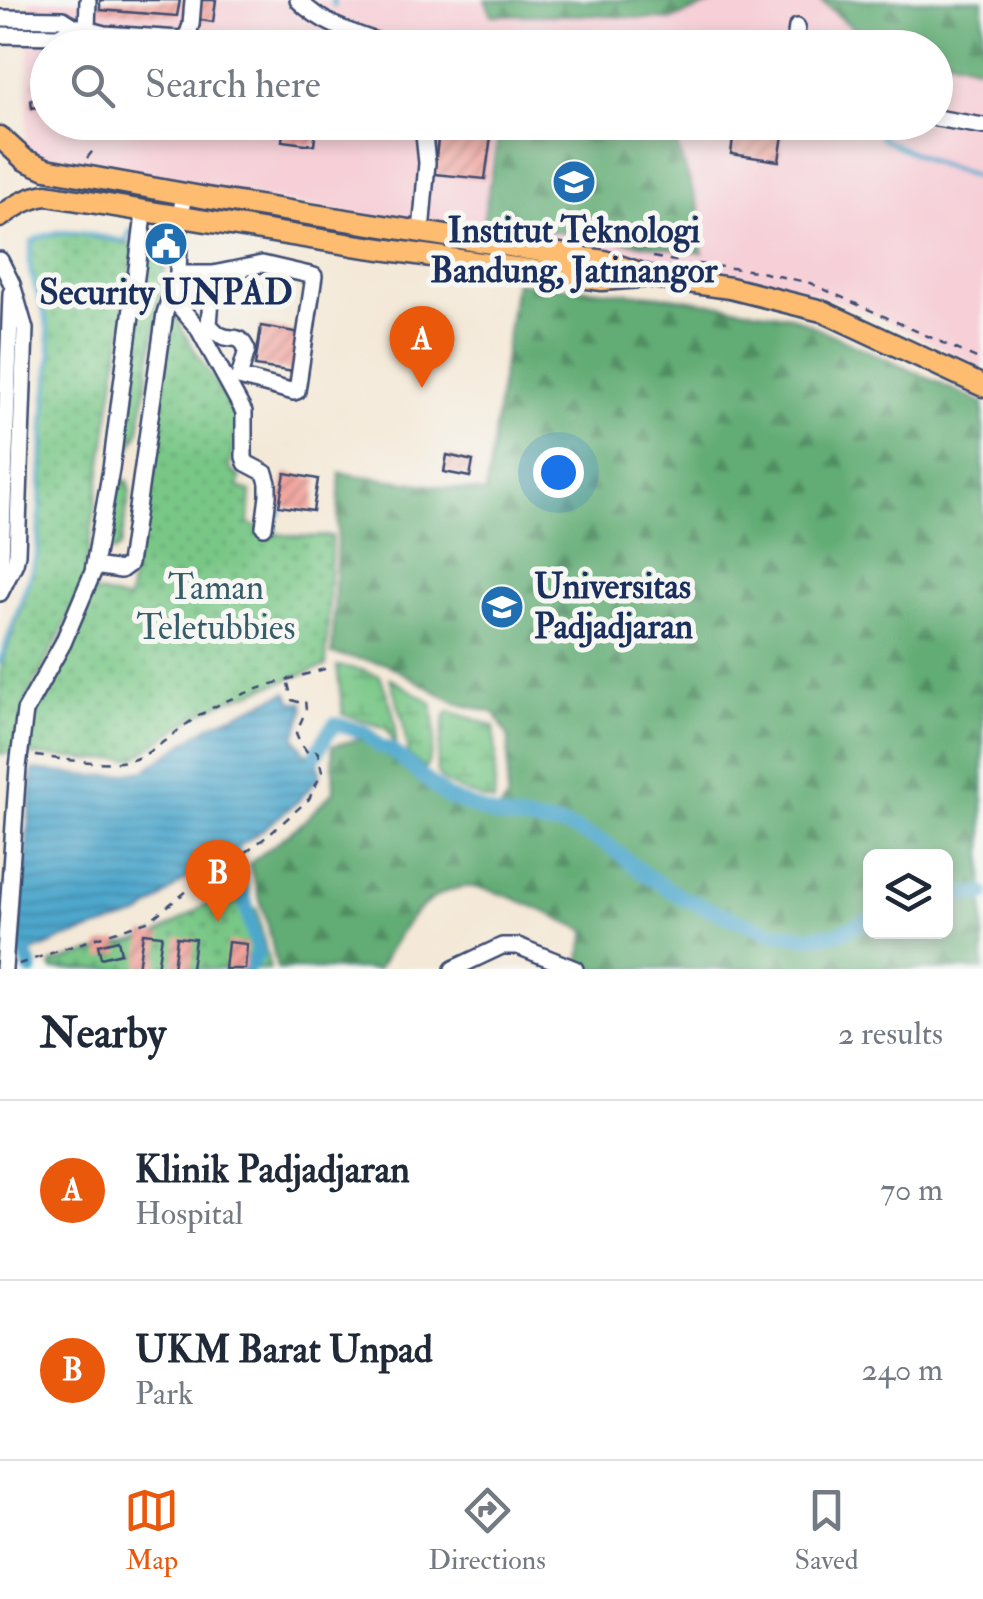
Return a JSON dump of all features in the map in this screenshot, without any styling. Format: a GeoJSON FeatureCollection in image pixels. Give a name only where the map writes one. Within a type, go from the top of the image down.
{"type":"FeatureCollection","features":[{"type":"Feature","properties":{"kind":"main road"},"geometry":{"type":"LineString","coordinates":[[0,137],[25,160],[46,170],[604,261],[652,276],[730,288],[822,311],[983,386]]}},
{"type":"Feature","properties":{"kind":"main road"},"geometry":{"type":"LineString","coordinates":[[0,216],[18,204],[47,195],[602,280],[652,276]]}},
{"type":"Feature","properties":{"kind":"street"},"geometry":{"type":"LineString","coordinates":[[81,28],[88,0]]}},
{"type":"Feature","properties":{"kind":"street"},"geometry":{"type":"LineString","coordinates":[[189,30],[193,0]]}},
{"type":"Feature","properties":{"kind":"street"},"geometry":{"type":"LineString","coordinates":[[298,0],[329,23],[348,30]]}},
{"type":"Feature","properties":{"kind":"street"},"geometry":{"type":"LineString","coordinates":[[0,18],[63,20],[89,30]]}},
{"type":"Feature","properties":{"kind":"street"},"geometry":{"type":"LineString","coordinates":[[76,30],[81,28]]}},
{"type":"Feature","properties":{"kind":"street"},"geometry":{"type":"LineString","coordinates":[[0,35],[30,36]]}},
{"type":"Feature","properties":{"kind":"street"},"geometry":{"type":"LineString","coordinates":[[953,121],[983,126]]}},
{"type":"Feature","properties":{"kind":"street"},"geometry":{"type":"LineString","coordinates":[[421,232],[424,140]]}},
{"type":"Feature","properties":{"kind":"street"},"geometry":{"type":"LineString","coordinates":[[94,566],[121,570],[128,564],[165,312],[178,274],[184,194]]}},
{"type":"Feature","properties":{"kind":"street"},"geometry":{"type":"LineString","coordinates":[[4,969],[25,711],[63,643],[94,566],[111,469],[143,223],[137,210]]}},
{"type":"Feature","properties":{"kind":"street"},"geometry":{"type":"LineString","coordinates":[[0,260],[12,284],[25,330],[10,555],[15,563],[0,590]]}},
{"type":"Feature","properties":{"kind":"street"},"geometry":{"type":"LineString","coordinates":[[178,274],[212,274],[262,264],[314,276],[297,390],[239,377],[248,350],[244,342],[220,335],[209,325],[212,274]]}},
{"type":"Feature","properties":{"kind":"street"},"geometry":{"type":"LineString","coordinates":[[171,297],[198,328],[244,412],[244,458],[246,463],[265,472],[268,483],[264,527]]}},
{"type":"Feature","properties":{"kind":"street"},"geometry":{"type":"LineString","coordinates":[[111,469],[142,472]]}},
{"type":"Feature","properties":{"kind":"street"},"geometry":{"type":"LineString","coordinates":[[454,969],[502,946],[518,946],[575,969]]}},
{"type":"Feature","properties":{"kind":"path"},"geometry":{"type":"LineString","coordinates":[[20,754],[94,761],[136,759],[208,710],[328,668]]}},
{"type":"Feature","properties":{"kind":"path"},"geometry":{"type":"LineString","coordinates":[[4,969],[150,920],[206,876],[269,836],[309,799],[322,772],[318,752],[308,753],[297,737],[306,710],[304,700],[292,700],[287,680]]}},
{"type":"Feature","properties":{"kind":"shaded area","name":"Institut Teknologi Bandung, Jatinangor"},"geometry":{"type":"Polygon","coordinates":[[[30,0],[983,0],[983,368],[874,315],[791,284],[618,259],[26,155],[30,0]]]}},
{"type":"Feature","properties":{"kind":"green space"},"geometry":{"type":"Polygon","coordinates":[[[485,0],[722,0],[670,20],[492,15],[485,0]]]}},
{"type":"Feature","properties":{"kind":"green space"},"geometry":{"type":"Polygon","coordinates":[[[820,0],[983,0],[983,68],[953,60],[953,30],[855,30],[820,0]]]}},
{"type":"Feature","properties":{"kind":"green space"},"geometry":{"type":"Polygon","coordinates":[[[498,140],[675,140],[700,211],[702,253],[483,221],[498,140]]]}},
{"type":"Feature","properties":{"kind":"green space"},"geometry":{"type":"Polygon","coordinates":[[[58,231],[135,245],[84,581],[28,695],[15,752],[0,754],[0,668],[37,555],[51,354],[46,318],[31,274],[30,250],[32,242],[58,231]]]}},
{"type":"Feature","properties":{"kind":"green space"},"geometry":{"type":"Polygon","coordinates":[[[147,250],[167,253],[139,432],[125,452],[120,430],[147,250]]]}},
{"type":"Feature","properties":{"kind":"green space"},"geometry":{"type":"Polygon","coordinates":[[[515,282],[672,297],[791,316],[983,403],[983,969],[589,969],[579,961],[587,931],[508,896],[464,887],[442,893],[417,911],[378,969],[277,969],[249,864],[302,823],[334,791],[332,746],[361,738],[448,795],[498,813],[507,800],[509,739],[495,713],[456,703],[387,664],[332,654],[340,473],[486,493],[515,282]]]}},
{"type":"Feature","properties":{"kind":"green space","name":"Taman Teletubbies"},"geometry":{"type":"Polygon","coordinates":[[[172,306],[182,330],[237,418],[230,470],[241,477],[238,487],[251,492],[249,523],[279,534],[332,536],[326,666],[221,703],[135,758],[94,760],[22,754],[29,710],[88,590],[128,601],[172,306]]]}},
{"type":"Feature","properties":{"kind":"green space"},"geometry":{"type":"Polygon","coordinates":[[[117,479],[128,481],[130,493],[120,547],[114,552],[105,544],[117,479]]]}},
{"type":"Feature","properties":{"kind":"green space"},"geometry":{"type":"Polygon","coordinates":[[[337,666],[380,676],[394,717],[395,743],[386,728],[343,714],[337,666]]]}},
{"type":"Feature","properties":{"kind":"green space"},"geometry":{"type":"Polygon","coordinates":[[[390,678],[432,703],[434,737],[425,769],[408,755],[390,678]]]}},
{"type":"Feature","properties":{"kind":"green space"},"geometry":{"type":"Polygon","coordinates":[[[449,711],[494,726],[494,802],[453,787],[437,773],[449,711]]]}},
{"type":"Feature","properties":{"kind":"green space"},"geometry":{"type":"Polygon","coordinates":[[[220,896],[257,909],[270,969],[52,969],[52,963],[156,935],[220,896]]]}},
{"type":"Feature","properties":{"kind":"water"},"geometry":{"type":"Polygon","coordinates":[[[287,692],[292,702],[303,702],[295,737],[305,753],[317,753],[320,773],[298,801],[141,915],[26,955],[18,952],[33,770],[95,776],[145,770],[209,726],[287,692]]]}},
{"type":"Feature","properties":{"kind":"building"},"geometry":{"type":"Polygon","coordinates":[[[100,0],[180,0],[177,16],[100,10],[100,0]]]}},
{"type":"Feature","properties":{"kind":"building"},"geometry":{"type":"Polygon","coordinates":[[[198,0],[216,0],[213,22],[196,19],[198,0]]]}},
{"type":"Feature","properties":{"kind":"building"},"geometry":{"type":"Polygon","coordinates":[[[282,140],[315,140],[314,145],[282,140]]]}},
{"type":"Feature","properties":{"kind":"building"},"geometry":{"type":"Polygon","coordinates":[[[438,140],[490,140],[485,179],[434,174],[438,140]]]}},
{"type":"Feature","properties":{"kind":"building"},"geometry":{"type":"Polygon","coordinates":[[[733,140],[782,140],[779,161],[731,154],[733,140]]]}},
{"type":"Feature","properties":{"kind":"building"},"geometry":{"type":"Polygon","coordinates":[[[153,235],[165,237],[162,253],[150,250],[153,235]]]}},
{"type":"Feature","properties":{"kind":"building"},"geometry":{"type":"Polygon","coordinates":[[[261,326],[301,333],[294,372],[255,366],[261,326]]]}},
{"type":"Feature","properties":{"kind":"building"},"geometry":{"type":"Polygon","coordinates":[[[447,455],[473,461],[470,477],[444,472],[447,455]]]}},
{"type":"Feature","properties":{"kind":"building"},"geometry":{"type":"Polygon","coordinates":[[[285,473],[318,479],[313,511],[279,506],[285,473]]]}},
{"type":"Feature","properties":{"kind":"building"},"geometry":{"type":"Polygon","coordinates":[[[143,933],[162,935],[157,969],[138,969],[143,933]]]}},
{"type":"Feature","properties":{"kind":"building"},"geometry":{"type":"Polygon","coordinates":[[[177,937],[195,939],[191,969],[173,969],[177,937]]]}},
{"type":"Feature","properties":{"kind":"building"},"geometry":{"type":"Polygon","coordinates":[[[118,940],[121,953],[101,958],[98,945],[118,940]]]}},
{"type":"Feature","properties":{"kind":"building"},"geometry":{"type":"Polygon","coordinates":[[[228,942],[247,944],[245,969],[225,969],[228,942]]]}},
{"type":"Feature","properties":{"kind":"waterway"},"geometry":{"type":"LineString","coordinates":[[333,0],[334,6]]}},
{"type":"Feature","properties":{"kind":"waterway"},"geometry":{"type":"LineString","coordinates":[[884,140],[983,179]]}},
{"type":"Feature","properties":{"kind":"waterway"},"geometry":{"type":"LineString","coordinates":[[0,662],[37,555],[39,530],[51,354],[46,318],[31,274],[32,242],[54,233],[126,241],[135,229]]}},
{"type":"Feature","properties":{"kind":"waterway"},"geometry":{"type":"LineString","coordinates":[[275,529],[280,513]]}},
{"type":"Feature","properties":{"kind":"waterway"},"geometry":{"type":"LineString","coordinates":[[317,753],[335,724],[365,732],[447,797],[499,817],[568,827],[607,844],[681,897],[775,933],[808,937],[835,934],[863,923]]}},
{"type":"Feature","properties":{"kind":"waterway"},"geometry":{"type":"LineString","coordinates":[[232,850],[258,953],[247,969]]}},
{"type":"Feature","properties":{"kind":"waterway"},"geometry":{"type":"LineString","coordinates":[[953,895],[983,894]]}},
{"type":"Feature","properties":{"kind":"waterway"},"geometry":{"type":"LineString","coordinates":[[26,955],[31,969]]}},
{"type":"Feature","properties":{"kind":"place","name":"Institut Teknologi Bandung, Jatinangor"},"geometry":{"type":"Point","coordinates":[574,182]}},
{"type":"Feature","properties":{"kind":"place","name":"Security UNPAD"},"geometry":{"type":"Point","coordinates":[166,244]}},
{"type":"Feature","properties":{"kind":"place","name":"Klinik Padjadjaran"},"geometry":{"type":"Point","coordinates":[422,388]}},
{"type":"Feature","properties":{"kind":"place","name":"Universitas Padjadjaran"},"geometry":{"type":"Point","coordinates":[502,607]}},
{"type":"Feature","properties":{"kind":"place","name":"UKM Barat Unpad"},"geometry":{"type":"Point","coordinates":[218,922]}}]}
